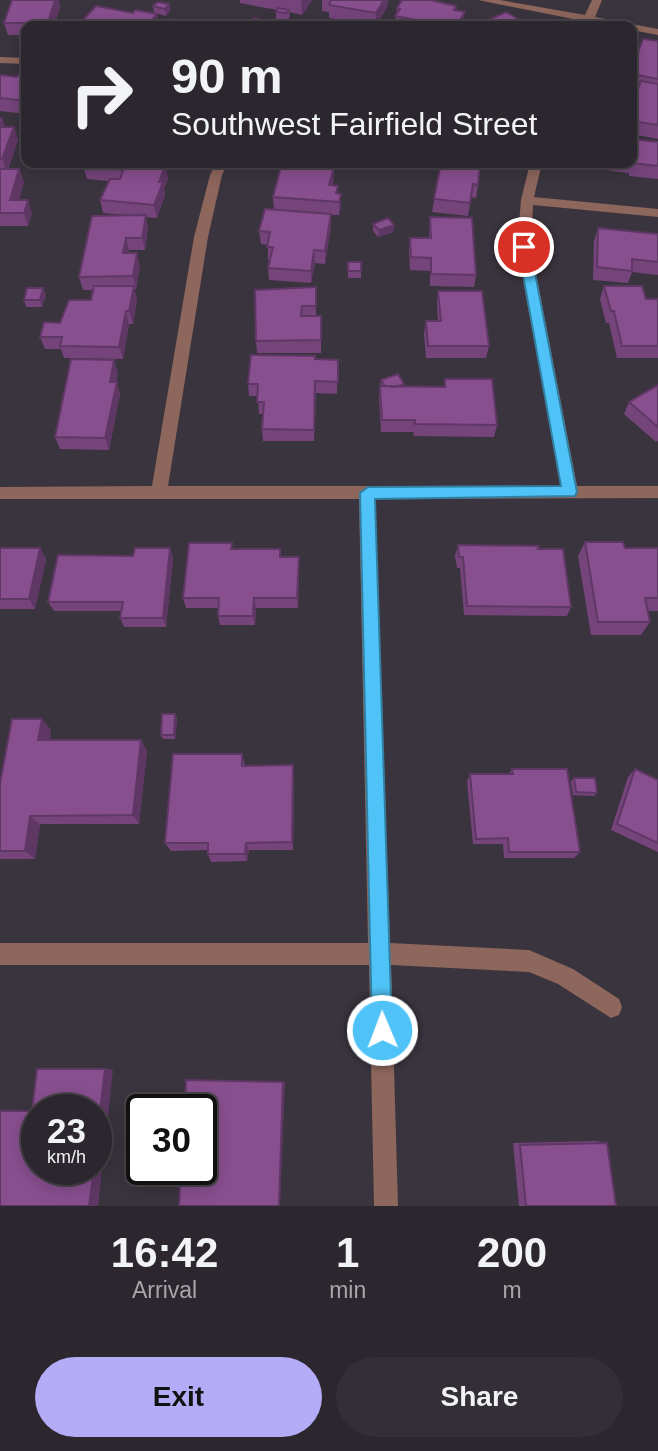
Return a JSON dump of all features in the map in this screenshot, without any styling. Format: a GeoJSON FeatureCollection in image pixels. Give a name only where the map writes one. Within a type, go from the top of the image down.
{"type":"FeatureCollection","features":[{"type":"Feature","properties":{"kind":"street"},"geometry":{"type":"LineString","coordinates":[[483,0],[579,21]]}},
{"type":"Feature","properties":{"kind":"street"},"geometry":{"type":"LineString","coordinates":[[589,21],[597,0]]}},
{"type":"Feature","properties":{"kind":"street"},"geometry":{"type":"LineString","coordinates":[[637,28],[658,32]]}},
{"type":"Feature","properties":{"kind":"street"},"geometry":{"type":"LineString","coordinates":[[0,60],[21,61]]}},
{"type":"Feature","properties":{"kind":"street"},"geometry":{"type":"LineString","coordinates":[[159,493],[201,237],[220,168]]}},
{"type":"Feature","properties":{"kind":"street"},"geometry":{"type":"LineString","coordinates":[[535,168],[527,200],[524,247],[570,492]]}},
{"type":"Feature","properties":{"kind":"street"},"geometry":{"type":"LineString","coordinates":[[527,200],[658,213]]}},
{"type":"Feature","properties":{"kind":"street"},"geometry":{"type":"LineString","coordinates":[[0,493],[658,492]]}},
{"type":"Feature","properties":{"kind":"street"},"geometry":{"type":"LineString","coordinates":[[368,493],[386,1206]]}},
{"type":"Feature","properties":{"kind":"street"},"geometry":{"type":"LineString","coordinates":[[0,954],[380,954],[533,961],[558,972],[611,1007]]}},
{"type":"Feature","properties":{"kind":"building"},"geometry":{"type":"Polygon","coordinates":[[[12,0],[55,0],[49,21],[4,23],[12,0]]]}},
{"type":"Feature","properties":{"kind":"building"},"geometry":{"type":"Polygon","coordinates":[[[331,0],[384,0],[376,13],[329,5],[331,0]]]}},
{"type":"Feature","properties":{"kind":"building"},"geometry":{"type":"Polygon","coordinates":[[[402,0],[430,0],[456,6],[454,10],[465,12],[459,21],[422,21],[395,16],[400,9],[397,8],[402,0]]]}},
{"type":"Feature","properties":{"kind":"building"},"geometry":{"type":"Polygon","coordinates":[[[158,2],[169,4],[165,9],[153,6],[158,2]]]}},
{"type":"Feature","properties":{"kind":"building"},"geometry":{"type":"Polygon","coordinates":[[[96,6],[133,13],[135,10],[157,14],[151,21],[82,21],[96,6]]]}},
{"type":"Feature","properties":{"kind":"building"},"geometry":{"type":"Polygon","coordinates":[[[278,8],[289,10],[287,13],[276,12],[278,8]]]}},
{"type":"Feature","properties":{"kind":"building"},"geometry":{"type":"Polygon","coordinates":[[[506,12],[521,21],[486,21],[506,12]]]}},
{"type":"Feature","properties":{"kind":"building"},"geometry":{"type":"Polygon","coordinates":[[[643,39],[658,41],[658,79],[637,75],[637,55],[643,39]]]}},
{"type":"Feature","properties":{"kind":"building"},"geometry":{"type":"Polygon","coordinates":[[[0,75],[21,75],[21,100],[0,98],[0,75]]]}},
{"type":"Feature","properties":{"kind":"building"},"geometry":{"type":"Polygon","coordinates":[[[641,81],[658,84],[658,125],[637,122],[637,91],[641,81]]]}},
{"type":"Feature","properties":{"kind":"building"},"geometry":{"type":"Polygon","coordinates":[[[0,127],[14,127],[2,159],[0,159],[0,127]]]}},
{"type":"Feature","properties":{"kind":"building"},"geometry":{"type":"Polygon","coordinates":[[[637,140],[658,142],[658,166],[637,163],[637,140]]]}},
{"type":"Feature","properties":{"kind":"building"},"geometry":{"type":"Polygon","coordinates":[[[103,168],[164,168],[159,182],[163,182],[154,205],[100,200],[110,179],[120,179],[123,170],[103,168]]]}},
{"type":"Feature","properties":{"kind":"building"},"geometry":{"type":"Polygon","coordinates":[[[281,168],[334,168],[329,185],[338,186],[336,193],[341,194],[339,202],[273,197],[281,168]]]}},
{"type":"Feature","properties":{"kind":"building"},"geometry":{"type":"Polygon","coordinates":[[[440,168],[480,168],[478,185],[473,184],[470,203],[434,199],[440,168]]]}},
{"type":"Feature","properties":{"kind":"building"},"geometry":{"type":"Polygon","coordinates":[[[0,169],[19,169],[10,200],[28,200],[24,213],[0,213],[0,169]]]}},
{"type":"Feature","properties":{"kind":"building"},"geometry":{"type":"Polygon","coordinates":[[[265,209],[331,214],[325,251],[314,250],[311,271],[268,268],[273,247],[267,247],[270,232],[259,231],[265,209]]]}},
{"type":"Feature","properties":{"kind":"building"},"geometry":{"type":"Polygon","coordinates":[[[146,215],[142,238],[126,238],[123,253],[137,253],[133,276],[79,277],[92,216],[146,215]]]}},
{"type":"Feature","properties":{"kind":"building"},"geometry":{"type":"Polygon","coordinates":[[[430,217],[472,218],[476,275],[431,274],[431,258],[411,257],[410,238],[431,238],[430,217]]]}},
{"type":"Feature","properties":{"kind":"building"},"geometry":{"type":"Polygon","coordinates":[[[388,218],[394,225],[379,230],[373,224],[388,218]]]}},
{"type":"Feature","properties":{"kind":"building"},"geometry":{"type":"Polygon","coordinates":[[[598,228],[658,234],[658,262],[632,259],[632,271],[597,267],[598,228]]]}},
{"type":"Feature","properties":{"kind":"building"},"geometry":{"type":"Polygon","coordinates":[[[348,262],[361,262],[361,271],[348,271],[348,262]]]}},
{"type":"Feature","properties":{"kind":"building"},"geometry":{"type":"Polygon","coordinates":[[[94,286],[134,286],[119,347],[60,346],[62,337],[40,337],[44,322],[60,323],[69,300],[91,300],[94,286]]]}},
{"type":"Feature","properties":{"kind":"building"},"geometry":{"type":"Polygon","coordinates":[[[604,286],[642,286],[646,299],[658,299],[658,346],[622,346],[614,311],[611,311],[604,286]]]}},
{"type":"Feature","properties":{"kind":"building"},"geometry":{"type":"Polygon","coordinates":[[[316,287],[316,306],[302,306],[301,316],[321,316],[321,340],[256,341],[255,290],[316,287]]]}},
{"type":"Feature","properties":{"kind":"building"},"geometry":{"type":"Polygon","coordinates":[[[27,288],[43,288],[40,300],[24,300],[27,288]]]}},
{"type":"Feature","properties":{"kind":"building"},"geometry":{"type":"Polygon","coordinates":[[[438,291],[482,291],[489,346],[428,346],[426,321],[441,321],[438,291]]]}},
{"type":"Feature","properties":{"kind":"building"},"geometry":{"type":"Polygon","coordinates":[[[251,355],[315,356],[315,359],[338,360],[338,382],[315,381],[314,430],[262,429],[264,402],[257,402],[258,384],[248,384],[251,355]]]}},
{"type":"Feature","properties":{"kind":"building"},"geometry":{"type":"Polygon","coordinates":[[[71,359],[114,360],[110,382],[117,382],[105,438],[55,437],[71,359]]]}},
{"type":"Feature","properties":{"kind":"building"},"geometry":{"type":"Polygon","coordinates":[[[398,374],[404,384],[385,386],[381,380],[398,374]]]}},
{"type":"Feature","properties":{"kind":"building"},"geometry":{"type":"Polygon","coordinates":[[[445,379],[492,379],[497,425],[415,424],[415,420],[382,420],[380,386],[445,387],[445,379]]]}},
{"type":"Feature","properties":{"kind":"building"},"geometry":{"type":"Polygon","coordinates":[[[658,385],[658,427],[629,402],[658,385]]]}},
{"type":"Feature","properties":{"kind":"building"},"geometry":{"type":"Polygon","coordinates":[[[585,542],[623,542],[625,548],[658,548],[658,598],[645,598],[650,622],[598,622],[585,542]]]}},
{"type":"Feature","properties":{"kind":"building"},"geometry":{"type":"Polygon","coordinates":[[[189,543],[232,543],[231,549],[280,549],[280,557],[299,557],[297,598],[254,598],[253,616],[218,616],[219,598],[183,598],[189,543]]]}},
{"type":"Feature","properties":{"kind":"building"},"geometry":{"type":"Polygon","coordinates":[[[458,545],[563,549],[571,607],[467,606],[463,557],[459,557],[458,545]]]}},
{"type":"Feature","properties":{"kind":"building"},"geometry":{"type":"Polygon","coordinates":[[[0,548],[40,548],[29,599],[0,599],[0,548]]]}},
{"type":"Feature","properties":{"kind":"building"},"geometry":{"type":"Polygon","coordinates":[[[135,548],[170,548],[163,618],[120,618],[123,602],[48,602],[58,555],[133,556],[135,548]]]}},
{"type":"Feature","properties":{"kind":"building"},"geometry":{"type":"Polygon","coordinates":[[[162,714],[175,714],[174,735],[161,735],[162,714]]]}},
{"type":"Feature","properties":{"kind":"building"},"geometry":{"type":"Polygon","coordinates":[[[12,719],[42,719],[38,740],[141,740],[133,815],[30,816],[25,851],[0,851],[0,783],[12,719]]]}},
{"type":"Feature","properties":{"kind":"building"},"geometry":{"type":"Polygon","coordinates":[[[173,754],[242,754],[242,766],[293,765],[292,842],[246,843],[245,854],[208,854],[208,843],[165,843],[173,754]]]}},
{"type":"Feature","properties":{"kind":"building"},"geometry":{"type":"Polygon","coordinates":[[[512,769],[567,769],[580,852],[509,852],[508,838],[476,839],[470,774],[513,774],[512,769]]]}},
{"type":"Feature","properties":{"kind":"building"},"geometry":{"type":"Polygon","coordinates":[[[635,769],[658,780],[658,843],[617,824],[635,769]]]}},
{"type":"Feature","properties":{"kind":"building"},"geometry":{"type":"Polygon","coordinates":[[[574,778],[595,778],[597,793],[576,792],[574,778]]]}},
{"type":"Feature","properties":{"kind":"building"},"geometry":{"type":"Polygon","coordinates":[[[37,1069],[105,1069],[102,1094],[34,1094],[37,1069]]]}},
{"type":"Feature","properties":{"kind":"building"},"geometry":{"type":"Polygon","coordinates":[[[186,1080],[283,1082],[279,1206],[179,1206],[180,1185],[217,1185],[217,1094],[186,1094],[186,1080]]]}},
{"type":"Feature","properties":{"kind":"building"},"geometry":{"type":"Polygon","coordinates":[[[0,1111],[21,1111],[21,1185],[92,1185],[89,1206],[0,1206],[0,1111]]]}},
{"type":"Feature","properties":{"kind":"building"},"geometry":{"type":"Polygon","coordinates":[[[607,1143],[616,1206],[526,1206],[520,1145],[607,1143]]]}},
{"type":"Feature","properties":{"kind":"route"},"geometry":{"type":"LineString","coordinates":[[382,1030],[368,493],[570,492],[524,247]]}}]}
